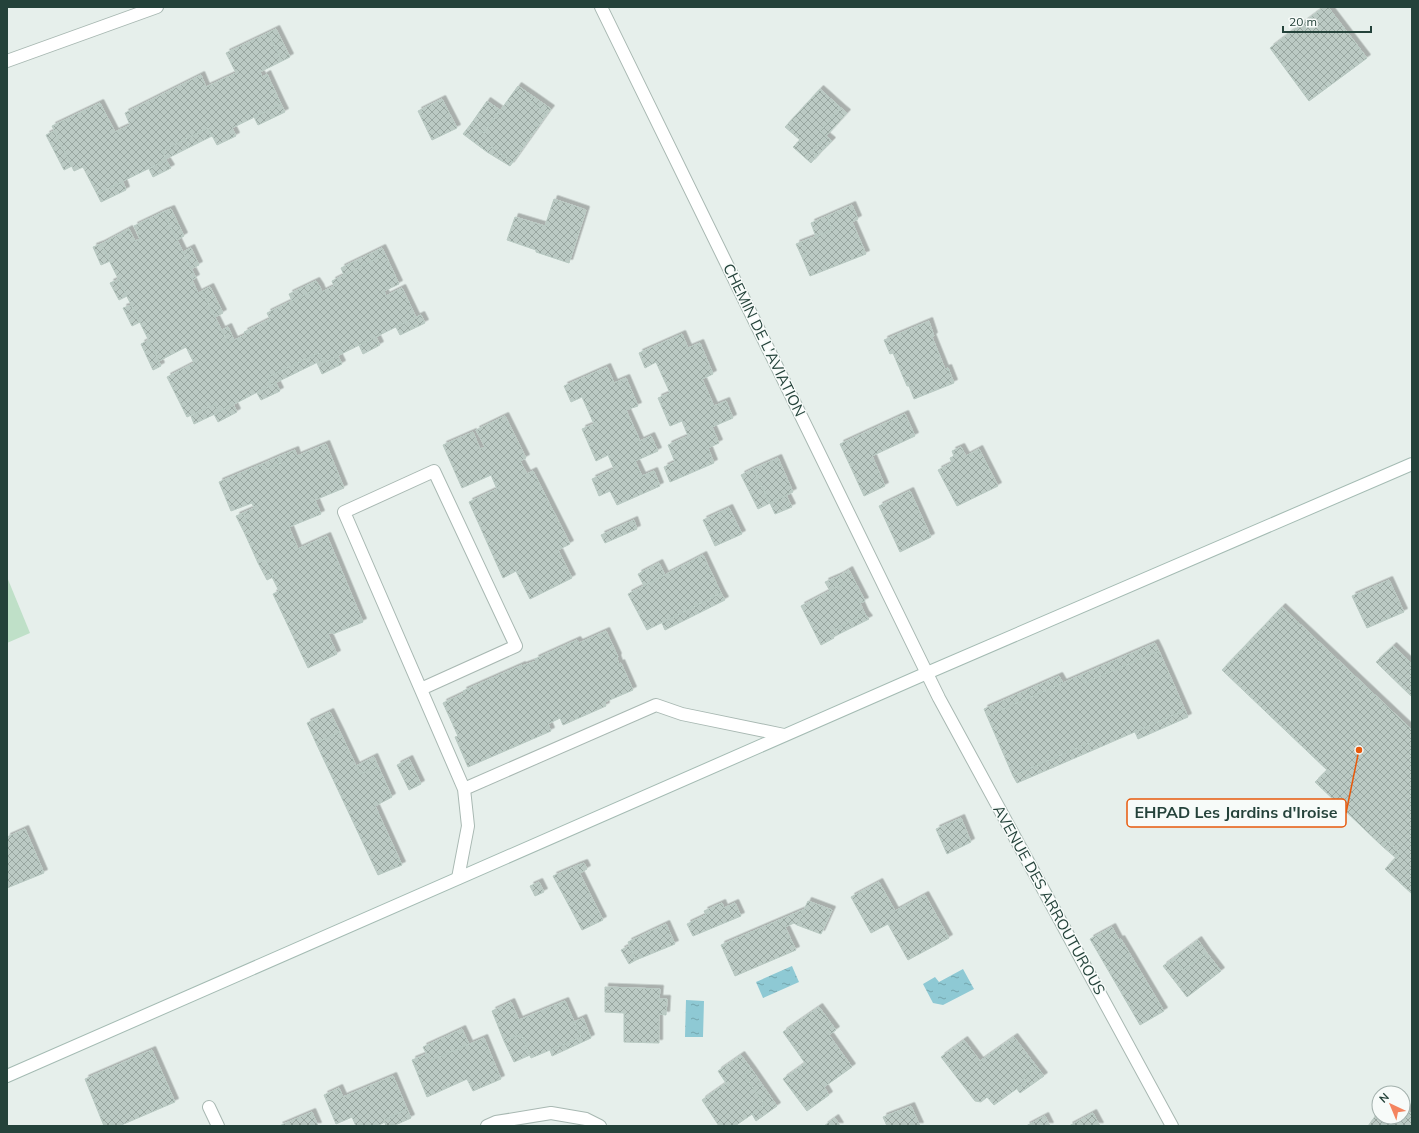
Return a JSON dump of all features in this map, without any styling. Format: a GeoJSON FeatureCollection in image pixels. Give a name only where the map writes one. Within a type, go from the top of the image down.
{"type":"FeatureCollection","features":[{"type":"Feature","properties":{"kind":"street"},"geometry":{"type":"LineString","coordinates":[[7,61],[157,7]]}},
{"type":"Feature","properties":{"kind":"street","name":"CHEMIN DE L'AVIATION"},"geometry":{"type":"LineString","coordinates":[[601,7],[926,673]]}},
{"type":"Feature","properties":{"kind":"street"},"geometry":{"type":"LineString","coordinates":[[7,1076],[926,673],[1412,464]]}},
{"type":"Feature","properties":{"kind":"street"},"geometry":{"type":"LineString","coordinates":[[421,689],[516,646],[434,471],[344,512],[464,789],[468,826],[458,878]]}},
{"type":"Feature","properties":{"kind":"street","name":"AVENUE DES ARROUTUROUS"},"geometry":{"type":"LineString","coordinates":[[926,673],[1172,1126]]}},
{"type":"Feature","properties":{"kind":"street"},"geometry":{"type":"LineString","coordinates":[[464,789],[656,705],[682,714],[784,735]]}},
{"type":"Feature","properties":{"kind":"street"},"geometry":{"type":"LineString","coordinates":[[209,1107],[218,1126]]}},
{"type":"Feature","properties":{"kind":"street"},"geometry":{"type":"LineString","coordinates":[[487,1126],[496,1122],[551,1113],[586,1119],[600,1126]]}},
{"type":"Feature","properties":{"kind":"green space"},"geometry":{"type":"Polygon","coordinates":[[[7,577],[30,633],[7,643],[7,577]]]}},
{"type":"Feature","properties":{"kind":"water"},"geometry":{"type":"Polygon","coordinates":[[[792,966],[799,982],[763,998],[756,982],[792,966]]]}},
{"type":"Feature","properties":{"kind":"water"},"geometry":{"type":"Polygon","coordinates":[[[963,969],[974,989],[943,1005],[933,1003],[923,984],[935,977],[939,982],[963,969]]]}},
{"type":"Feature","properties":{"kind":"water"},"geometry":{"type":"Polygon","coordinates":[[[686,1000],[704,1001],[703,1037],[685,1037],[686,1000]]]}},
{"type":"Feature","properties":{"kind":"building"},"geometry":{"type":"Polygon","coordinates":[[[1324,7],[1328,7],[1367,58],[1309,101],[1270,48],[1324,7]]]}},
{"type":"Feature","properties":{"kind":"building"},"geometry":{"type":"Polygon","coordinates":[[[276,29],[290,57],[282,61],[268,33],[276,29]]]}},
{"type":"Feature","properties":{"kind":"building"},"geometry":{"type":"Polygon","coordinates":[[[268,33],[282,61],[260,72],[262,77],[267,74],[281,104],[232,128],[236,136],[217,145],[208,128],[162,151],[166,160],[97,194],[83,167],[74,171],[52,126],[100,103],[115,132],[130,125],[125,113],[201,75],[206,87],[236,73],[226,53],[268,33]]]}},
{"type":"Feature","properties":{"kind":"building"},"geometry":{"type":"Polygon","coordinates":[[[518,86],[534,97],[530,101],[547,114],[513,162],[491,147],[487,152],[463,134],[471,124],[484,133],[518,86]]]}},
{"type":"Feature","properties":{"kind":"building"},"geometry":{"type":"Polygon","coordinates":[[[820,89],[841,108],[820,131],[826,136],[812,151],[817,156],[811,163],[793,147],[800,140],[785,127],[820,89]]]}},
{"type":"Feature","properties":{"kind":"building"},"geometry":{"type":"Polygon","coordinates":[[[534,97],[551,109],[547,114],[530,101],[534,97]]]}},
{"type":"Feature","properties":{"kind":"building"},"geometry":{"type":"Polygon","coordinates":[[[442,99],[457,128],[432,140],[418,111],[442,99]]]}},
{"type":"Feature","properties":{"kind":"building"},"geometry":{"type":"Polygon","coordinates":[[[487,101],[500,110],[484,133],[471,124],[487,101]]]}},
{"type":"Feature","properties":{"kind":"building"},"geometry":{"type":"Polygon","coordinates":[[[281,104],[285,112],[258,125],[254,117],[281,104]]]}},
{"type":"Feature","properties":{"kind":"building"},"geometry":{"type":"Polygon","coordinates":[[[841,108],[847,113],[826,136],[820,131],[841,108]]]}},
{"type":"Feature","properties":{"kind":"building"},"geometry":{"type":"Polygon","coordinates":[[[208,128],[212,136],[166,159],[162,151],[208,128]]]}},
{"type":"Feature","properties":{"kind":"building"},"geometry":{"type":"Polygon","coordinates":[[[54,131],[72,166],[64,170],[46,135],[54,131]]]}},
{"type":"Feature","properties":{"kind":"building"},"geometry":{"type":"Polygon","coordinates":[[[826,136],[832,141],[817,156],[812,151],[826,136]]]}},
{"type":"Feature","properties":{"kind":"building"},"geometry":{"type":"Polygon","coordinates":[[[491,147],[513,162],[510,166],[487,152],[491,147]]]}},
{"type":"Feature","properties":{"kind":"building"},"geometry":{"type":"Polygon","coordinates":[[[166,160],[171,168],[153,177],[149,169],[166,160]]]}},
{"type":"Feature","properties":{"kind":"building"},"geometry":{"type":"Polygon","coordinates":[[[123,182],[126,190],[101,202],[97,194],[123,182]]]}},
{"type":"Feature","properties":{"kind":"building"},"geometry":{"type":"Polygon","coordinates":[[[554,199],[586,210],[569,263],[507,240],[515,217],[545,226],[554,199]]]}},
{"type":"Feature","properties":{"kind":"building"},"geometry":{"type":"Polygon","coordinates":[[[852,205],[858,219],[852,222],[866,254],[810,276],[802,257],[807,255],[801,242],[832,230],[827,216],[852,205]]]}},
{"type":"Feature","properties":{"kind":"building"},"geometry":{"type":"Polygon","coordinates":[[[171,209],[184,236],[177,240],[163,212],[171,209]]]}},
{"type":"Feature","properties":{"kind":"building"},"geometry":{"type":"Polygon","coordinates":[[[163,212],[196,278],[192,280],[198,293],[202,291],[228,343],[245,335],[244,332],[270,319],[267,313],[320,287],[322,292],[334,286],[332,281],[385,254],[399,284],[384,291],[386,296],[402,288],[416,317],[323,363],[318,353],[268,377],[271,385],[219,412],[215,404],[187,417],[167,377],[194,363],[186,347],[159,361],[101,244],[129,229],[135,241],[140,239],[134,226],[163,212]]]}},
{"type":"Feature","properties":{"kind":"building"},"geometry":{"type":"Polygon","coordinates":[[[827,216],[832,230],[816,237],[811,223],[827,216]]]}},
{"type":"Feature","properties":{"kind":"building"},"geometry":{"type":"Polygon","coordinates":[[[801,242],[807,255],[802,257],[796,244],[801,242]]]}},
{"type":"Feature","properties":{"kind":"building"},"geometry":{"type":"Polygon","coordinates":[[[101,244],[110,261],[101,265],[93,247],[101,244]]]}},
{"type":"Feature","properties":{"kind":"building"},"geometry":{"type":"Polygon","coordinates":[[[191,248],[199,265],[191,269],[183,252],[191,248]]]}},
{"type":"Feature","properties":{"kind":"building"},"geometry":{"type":"Polygon","coordinates":[[[382,248],[385,254],[344,275],[341,268],[382,248]]]}},
{"type":"Feature","properties":{"kind":"building"},"geometry":{"type":"Polygon","coordinates":[[[119,279],[127,296],[119,300],[110,283],[119,279]]]}},
{"type":"Feature","properties":{"kind":"building"},"geometry":{"type":"Polygon","coordinates":[[[316,281],[320,287],[292,301],[289,294],[316,281]]]}},
{"type":"Feature","properties":{"kind":"building"},"geometry":{"type":"Polygon","coordinates":[[[210,287],[223,313],[215,317],[202,291],[210,287]]]}},
{"type":"Feature","properties":{"kind":"building"},"geometry":{"type":"Polygon","coordinates":[[[131,305],[140,322],[132,326],[123,308],[131,305]]]}},
{"type":"Feature","properties":{"kind":"building"},"geometry":{"type":"Polygon","coordinates":[[[421,315],[425,323],[400,335],[396,327],[421,315]]]}},
{"type":"Feature","properties":{"kind":"building"},"geometry":{"type":"Polygon","coordinates":[[[929,321],[934,336],[932,337],[945,369],[948,368],[954,383],[914,399],[893,353],[890,354],[884,340],[929,321]]]}},
{"type":"Feature","properties":{"kind":"building"},"geometry":{"type":"Polygon","coordinates":[[[228,327],[234,340],[228,343],[222,330],[228,327]]]}},
{"type":"Feature","properties":{"kind":"building"},"geometry":{"type":"Polygon","coordinates":[[[682,334],[688,348],[700,343],[713,374],[702,379],[714,406],[726,401],[733,418],[712,427],[719,443],[708,448],[714,463],[670,482],[664,467],[675,462],[668,445],[688,436],[682,421],[670,426],[658,398],[670,393],[656,362],[645,368],[639,353],[682,334]]]}},
{"type":"Feature","properties":{"kind":"building"},"geometry":{"type":"Polygon","coordinates":[[[376,337],[380,345],[363,354],[359,345],[376,337]]]}},
{"type":"Feature","properties":{"kind":"building"},"geometry":{"type":"Polygon","coordinates":[[[149,340],[161,366],[153,370],[141,344],[149,340]]]}},
{"type":"Feature","properties":{"kind":"building"},"geometry":{"type":"Polygon","coordinates":[[[318,353],[322,360],[271,385],[268,377],[318,353]]]}},
{"type":"Feature","properties":{"kind":"building"},"geometry":{"type":"Polygon","coordinates":[[[338,356],[342,364],[322,374],[317,363],[322,360],[323,363],[338,356]]]}},
{"type":"Feature","properties":{"kind":"building"},"geometry":{"type":"Polygon","coordinates":[[[607,367],[614,383],[626,378],[638,406],[626,410],[640,441],[651,436],[658,451],[635,461],[642,476],[654,471],[660,486],[617,505],[610,491],[599,496],[592,479],[614,469],[608,455],[596,461],[582,429],[594,424],[582,397],[571,402],[564,386],[607,367]]]}},
{"type":"Feature","properties":{"kind":"building"},"geometry":{"type":"Polygon","coordinates":[[[276,383],[280,391],[261,400],[257,393],[276,383]]]}},
{"type":"Feature","properties":{"kind":"building"},"geometry":{"type":"Polygon","coordinates":[[[215,404],[219,412],[194,424],[191,416],[215,404]]]}},
{"type":"Feature","properties":{"kind":"building"},"geometry":{"type":"Polygon","coordinates":[[[233,404],[237,412],[218,422],[214,414],[233,404]]]}},
{"type":"Feature","properties":{"kind":"building"},"geometry":{"type":"Polygon","coordinates":[[[905,414],[915,436],[872,456],[885,486],[864,496],[840,444],[905,414]]]}},
{"type":"Feature","properties":{"kind":"building"},"geometry":{"type":"Polygon","coordinates":[[[505,416],[526,458],[520,461],[527,474],[533,471],[570,544],[558,550],[572,578],[530,599],[516,571],[503,578],[469,502],[497,489],[491,475],[462,488],[443,445],[473,432],[480,449],[485,447],[476,430],[505,416]]]}},
{"type":"Feature","properties":{"kind":"building"},"geometry":{"type":"Polygon","coordinates":[[[326,444],[344,488],[315,500],[321,514],[289,527],[298,549],[327,536],[363,622],[333,634],[333,632],[328,634],[337,654],[308,668],[273,594],[279,591],[273,577],[265,560],[258,563],[245,534],[251,530],[243,513],[254,508],[252,503],[231,511],[219,482],[262,464],[265,470],[281,463],[278,457],[295,450],[297,456],[326,444]]]}},
{"type":"Feature","properties":{"kind":"building"},"geometry":{"type":"Polygon","coordinates":[[[961,447],[966,456],[979,449],[998,486],[957,506],[938,470],[952,463],[950,458],[954,456],[952,451],[961,447]]]}},
{"type":"Feature","properties":{"kind":"building"},"geometry":{"type":"Polygon","coordinates":[[[278,457],[281,463],[265,470],[262,464],[278,457]]]}},
{"type":"Feature","properties":{"kind":"building"},"geometry":{"type":"Polygon","coordinates":[[[778,458],[793,492],[770,503],[753,469],[778,458]]]}},
{"type":"Feature","properties":{"kind":"building"},"geometry":{"type":"Polygon","coordinates":[[[753,469],[770,503],[758,509],[741,475],[753,469]]]}},
{"type":"Feature","properties":{"kind":"building"},"geometry":{"type":"Polygon","coordinates":[[[910,491],[931,537],[900,552],[879,506],[910,491]]]}},
{"type":"Feature","properties":{"kind":"building"},"geometry":{"type":"Polygon","coordinates":[[[786,495],[792,507],[775,514],[770,503],[786,495]]]}},
{"type":"Feature","properties":{"kind":"building"},"geometry":{"type":"Polygon","coordinates":[[[729,508],[742,534],[715,546],[703,520],[729,508]]]}},
{"type":"Feature","properties":{"kind":"building"},"geometry":{"type":"Polygon","coordinates":[[[243,513],[251,530],[245,534],[236,516],[243,513]]]}},
{"type":"Feature","properties":{"kind":"building"},"geometry":{"type":"Polygon","coordinates":[[[634,520],[637,529],[605,543],[601,535],[634,520]]]}},
{"type":"Feature","properties":{"kind":"building"},"geometry":{"type":"Polygon","coordinates":[[[703,555],[721,593],[647,630],[628,594],[703,555]]]}},
{"type":"Feature","properties":{"kind":"building"},"geometry":{"type":"Polygon","coordinates":[[[265,560],[273,577],[267,580],[258,563],[265,560]]]}},
{"type":"Feature","properties":{"kind":"building"},"geometry":{"type":"Polygon","coordinates":[[[659,563],[665,575],[644,586],[638,574],[659,563]]]}},
{"type":"Feature","properties":{"kind":"building"},"geometry":{"type":"Polygon","coordinates":[[[849,570],[865,601],[860,603],[865,614],[830,632],[834,638],[821,645],[801,606],[843,584],[839,576],[849,570]]]}},
{"type":"Feature","properties":{"kind":"building"},"geometry":{"type":"Polygon","coordinates":[[[839,576],[843,584],[830,591],[825,582],[839,576]]]}},
{"type":"Feature","properties":{"kind":"building"},"geometry":{"type":"Polygon","coordinates":[[[1389,580],[1404,612],[1367,628],[1352,596],[1389,580]]]}},
{"type":"Feature","properties":{"kind":"building"},"geometry":{"type":"Polygon","coordinates":[[[721,593],[725,600],[665,630],[662,623],[721,593]]]}},
{"type":"Feature","properties":{"kind":"building"},"geometry":{"type":"Polygon","coordinates":[[[1282,607],[1412,730],[1412,894],[1385,869],[1400,853],[1387,840],[1382,846],[1315,782],[1327,770],[1222,670],[1282,607]]]}},
{"type":"Feature","properties":{"kind":"building"},"geometry":{"type":"Polygon","coordinates":[[[865,614],[869,619],[833,637],[830,632],[865,614]]]}},
{"type":"Feature","properties":{"kind":"building"},"geometry":{"type":"Polygon","coordinates":[[[606,631],[618,657],[619,664],[621,663],[633,690],[605,702],[606,706],[563,725],[560,718],[548,724],[551,731],[468,767],[455,737],[458,736],[443,703],[464,693],[463,691],[522,665],[536,661],[535,659],[577,640],[579,643],[606,631]]]}},
{"type":"Feature","properties":{"kind":"building"},"geometry":{"type":"Polygon","coordinates":[[[1155,643],[1159,651],[1084,683],[1081,675],[1155,643]]]}},
{"type":"Feature","properties":{"kind":"building"},"geometry":{"type":"Polygon","coordinates":[[[1393,646],[1412,664],[1412,697],[1376,662],[1393,646]]]}},
{"type":"Feature","properties":{"kind":"building"},"geometry":{"type":"Polygon","coordinates":[[[1159,651],[1185,710],[1091,751],[1088,743],[1013,776],[987,716],[1081,675],[1084,683],[1159,651]]]}},
{"type":"Feature","properties":{"kind":"building"},"geometry":{"type":"Polygon","coordinates":[[[1059,676],[1063,683],[987,716],[984,709],[1059,676]]]}},
{"type":"Feature","properties":{"kind":"building"},"geometry":{"type":"Polygon","coordinates":[[[1185,710],[1188,717],[1138,739],[1135,732],[1185,710]]]}},
{"type":"Feature","properties":{"kind":"building"},"geometry":{"type":"Polygon","coordinates":[[[330,712],[340,732],[316,743],[307,723],[330,712]]]}},
{"type":"Feature","properties":{"kind":"building"},"geometry":{"type":"Polygon","coordinates":[[[340,732],[360,774],[378,766],[392,797],[375,806],[402,865],[378,875],[316,743],[340,732]]]}},
{"type":"Feature","properties":{"kind":"building"},"geometry":{"type":"Polygon","coordinates":[[[1088,743],[1091,751],[1017,783],[1013,776],[1088,743]]]}},
{"type":"Feature","properties":{"kind":"building"},"geometry":{"type":"Polygon","coordinates":[[[374,757],[378,766],[360,774],[356,766],[374,757]]]}},
{"type":"Feature","properties":{"kind":"building"},"geometry":{"type":"Polygon","coordinates":[[[409,759],[421,784],[409,790],[397,765],[409,759]]]}},
{"type":"Feature","properties":{"kind":"building"},"geometry":{"type":"Polygon","coordinates":[[[961,818],[971,842],[947,854],[936,829],[961,818]]]}},
{"type":"Feature","properties":{"kind":"building"},"geometry":{"type":"Polygon","coordinates":[[[25,829],[44,873],[7,888],[7,837],[25,829]]]}},
{"type":"Feature","properties":{"kind":"building"},"geometry":{"type":"Polygon","coordinates":[[[1387,840],[1400,853],[1396,858],[1382,846],[1387,840]]]}},
{"type":"Feature","properties":{"kind":"building"},"geometry":{"type":"Polygon","coordinates":[[[584,863],[587,869],[580,873],[576,866],[584,863]]]}},
{"type":"Feature","properties":{"kind":"building"},"geometry":{"type":"Polygon","coordinates":[[[576,866],[603,920],[582,930],[553,876],[576,866]]]}},
{"type":"Feature","properties":{"kind":"building"},"geometry":{"type":"Polygon","coordinates":[[[539,882],[544,892],[535,896],[530,886],[539,882]]]}},
{"type":"Feature","properties":{"kind":"building"},"geometry":{"type":"Polygon","coordinates":[[[879,882],[895,911],[925,895],[949,938],[908,960],[888,924],[871,933],[851,897],[879,882]]]}},
{"type":"Feature","properties":{"kind":"building"},"geometry":{"type":"Polygon","coordinates":[[[808,901],[832,910],[821,934],[797,925],[808,901]]]}},
{"type":"Feature","properties":{"kind":"building"},"geometry":{"type":"Polygon","coordinates":[[[722,903],[724,908],[735,903],[741,916],[693,936],[687,924],[706,915],[704,911],[722,903]]]}},
{"type":"Feature","properties":{"kind":"building"},"geometry":{"type":"Polygon","coordinates":[[[805,909],[797,925],[794,923],[785,927],[796,950],[735,976],[721,945],[805,909]]]}},
{"type":"Feature","properties":{"kind":"building"},"geometry":{"type":"Polygon","coordinates":[[[666,924],[675,944],[636,960],[628,942],[666,924]]]}},
{"type":"Feature","properties":{"kind":"building"},"geometry":{"type":"Polygon","coordinates":[[[1112,927],[1119,940],[1121,939],[1164,1011],[1140,1025],[1090,939],[1112,927]]]}},
{"type":"Feature","properties":{"kind":"building"},"geometry":{"type":"Polygon","coordinates":[[[1198,940],[1207,953],[1183,970],[1174,958],[1198,940]]]}},
{"type":"Feature","properties":{"kind":"building"},"geometry":{"type":"Polygon","coordinates":[[[629,946],[636,960],[629,964],[621,950],[629,946]]]}},
{"type":"Feature","properties":{"kind":"building"},"geometry":{"type":"Polygon","coordinates":[[[1207,953],[1221,971],[1187,997],[1163,966],[1174,958],[1183,970],[1207,953]]]}},
{"type":"Feature","properties":{"kind":"building"},"geometry":{"type":"Polygon","coordinates":[[[605,987],[660,989],[659,999],[667,999],[666,1015],[659,1014],[659,1043],[624,1042],[624,1013],[605,1012],[605,987]]]}},
{"type":"Feature","properties":{"kind":"building"},"geometry":{"type":"Polygon","coordinates":[[[565,1001],[581,1037],[531,1058],[521,1034],[504,1041],[492,1011],[511,1002],[519,1020],[565,1001]]]}},
{"type":"Feature","properties":{"kind":"building"},"geometry":{"type":"Polygon","coordinates":[[[819,1007],[836,1030],[829,1035],[852,1067],[824,1087],[829,1095],[807,1111],[783,1079],[805,1063],[783,1032],[819,1007]]]}},
{"type":"Feature","properties":{"kind":"building"},"geometry":{"type":"Polygon","coordinates":[[[583,1018],[591,1038],[552,1056],[550,1050],[581,1037],[574,1022],[583,1018]]]}},
{"type":"Feature","properties":{"kind":"building"},"geometry":{"type":"Polygon","coordinates":[[[462,1029],[469,1044],[430,1061],[423,1047],[462,1029]]]}},
{"type":"Feature","properties":{"kind":"building"},"geometry":{"type":"Polygon","coordinates":[[[521,1034],[530,1055],[514,1062],[504,1041],[521,1034]]]}},
{"type":"Feature","properties":{"kind":"building"},"geometry":{"type":"Polygon","coordinates":[[[1014,1037],[1037,1067],[1023,1078],[1026,1082],[994,1105],[987,1097],[981,1102],[975,1101],[941,1057],[964,1040],[980,1061],[1014,1037]]]}},
{"type":"Feature","properties":{"kind":"building"},"geometry":{"type":"Polygon","coordinates":[[[484,1038],[501,1079],[473,1091],[467,1079],[427,1097],[412,1060],[427,1054],[430,1061],[484,1038]]]}},
{"type":"Feature","properties":{"kind":"building"},"geometry":{"type":"Polygon","coordinates":[[[152,1050],[175,1102],[119,1126],[104,1126],[85,1079],[152,1050]]]}},
{"type":"Feature","properties":{"kind":"building"},"geometry":{"type":"Polygon","coordinates":[[[741,1055],[752,1070],[744,1075],[765,1105],[735,1126],[719,1126],[702,1100],[726,1083],[718,1071],[741,1055]]]}},
{"type":"Feature","properties":{"kind":"building"},"geometry":{"type":"Polygon","coordinates":[[[1037,1067],[1044,1076],[1020,1093],[1017,1089],[1026,1082],[1023,1078],[1037,1067]]]}},
{"type":"Feature","properties":{"kind":"building"},"geometry":{"type":"Polygon","coordinates":[[[752,1070],[777,1106],[756,1121],[752,1114],[765,1105],[744,1075],[752,1070]]]}},
{"type":"Feature","properties":{"kind":"building"},"geometry":{"type":"Polygon","coordinates":[[[393,1076],[407,1109],[384,1120],[385,1122],[377,1126],[356,1126],[352,1117],[336,1124],[324,1095],[339,1088],[343,1097],[393,1076]]]}},
{"type":"Feature","properties":{"kind":"building"},"geometry":{"type":"Polygon","coordinates":[[[911,1106],[920,1126],[887,1126],[883,1117],[911,1106]]]}},
{"type":"Feature","properties":{"kind":"building"},"geometry":{"type":"Polygon","coordinates":[[[407,1109],[411,1118],[393,1126],[386,1126],[384,1120],[407,1109]]]}},
{"type":"Feature","properties":{"kind":"building"},"geometry":{"type":"Polygon","coordinates":[[[312,1112],[318,1126],[279,1126],[312,1112]]]}},
{"type":"Feature","properties":{"kind":"building"},"geometry":{"type":"Polygon","coordinates":[[[1093,1113],[1100,1126],[1069,1126],[1093,1113]]]}},
{"type":"Feature","properties":{"kind":"building"},"geometry":{"type":"Polygon","coordinates":[[[1411,1114],[1412,1115],[1412,1126],[1368,1126],[1371,1122],[1371,1125],[1411,1125],[1411,1114]]]}},
{"type":"Feature","properties":{"kind":"building"},"geometry":{"type":"Polygon","coordinates":[[[1045,1116],[1050,1126],[1026,1126],[1045,1116]]]}},
{"type":"Feature","properties":{"kind":"building"},"geometry":{"type":"Polygon","coordinates":[[[835,1118],[840,1126],[824,1126],[835,1118]]]}},
{"type":"Feature","properties":{"kind":"place","name":"EHPAD Les Jardins d'Iroise"},"geometry":{"type":"Point","coordinates":[1359,750]}}]}
